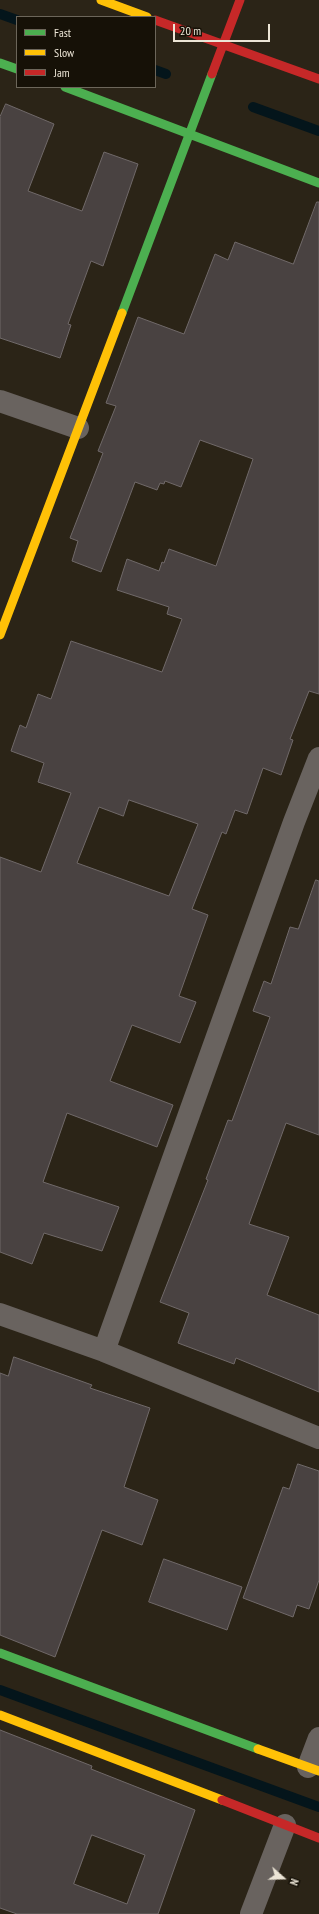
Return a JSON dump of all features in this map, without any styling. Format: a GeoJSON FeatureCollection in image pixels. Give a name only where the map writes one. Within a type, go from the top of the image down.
{"type":"FeatureCollection","features":[{"type":"Feature","properties":{"kind":"street"},"geometry":{"type":"LineString","coordinates":[[101,0],[144,16]]}},
{"type":"Feature","properties":{"kind":"street"},"geometry":{"type":"LineString","coordinates":[[0,635],[240,0]]}},
{"type":"Feature","properties":{"kind":"street"},"geometry":{"type":"LineString","coordinates":[[156,20],[319,79]]}},
{"type":"Feature","properties":{"kind":"street"},"geometry":{"type":"LineString","coordinates":[[0,63],[16,69]]}},
{"type":"Feature","properties":{"kind":"street"},"geometry":{"type":"LineString","coordinates":[[68,88],[189,132],[319,183]]}},
{"type":"Feature","properties":{"kind":"street"},"geometry":{"type":"LineString","coordinates":[[0,401],[78,428]]}},
{"type":"Feature","properties":{"kind":"street"},"geometry":{"type":"LineString","coordinates":[[104,1351],[291,830],[319,758]]}},
{"type":"Feature","properties":{"kind":"street"},"geometry":{"type":"LineString","coordinates":[[0,1314],[104,1351],[319,1438]]}},
{"type":"Feature","properties":{"kind":"street"},"geometry":{"type":"LineString","coordinates":[[0,1653],[314,1769],[319,1738]]}},
{"type":"Feature","properties":{"kind":"street"},"geometry":{"type":"LineString","coordinates":[[0,1715],[319,1838]]}},
{"type":"Feature","properties":{"kind":"street"},"geometry":{"type":"LineString","coordinates":[[251,1914],[285,1825]]}},
{"type":"Feature","properties":{"kind":"building"},"geometry":{"type":"Polygon","coordinates":[[[6,104],[54,124],[28,191],[82,211],[104,152],[138,164],[103,266],[91,261],[68,324],[71,325],[60,358],[0,338],[0,117],[6,104]]]}},
{"type":"Feature","properties":{"kind":"building"},"geometry":{"type":"Polygon","coordinates":[[[317,202],[319,202],[319,694],[309,691],[290,739],[293,740],[281,775],[263,768],[247,814],[235,810],[226,834],[222,832],[192,909],[208,915],[179,996],[196,1002],[180,1043],[132,1025],[110,1081],[173,1105],[157,1147],[67,1113],[43,1182],[119,1207],[102,1251],[44,1233],[32,1264],[0,1252],[0,857],[41,872],[71,793],[38,782],[44,763],[11,751],[20,725],[26,728],[38,694],[51,699],[71,641],[162,672],[182,619],[167,614],[169,607],[117,590],[127,559],[159,571],[162,562],[164,563],[169,549],[216,566],[253,459],[200,440],[181,487],[165,481],[164,484],[160,483],[157,490],[135,482],[101,572],[72,561],[78,541],[70,538],[103,453],[98,451],[116,406],[106,403],[138,317],[184,334],[215,254],[228,260],[235,242],[293,264],[317,202]],[[129,800],[123,816],[99,807],[77,863],[169,896],[198,824],[129,800]]]}},
{"type":"Feature","properties":{"kind":"building"},"geometry":{"type":"Polygon","coordinates":[[[316,880],[319,881],[319,1135],[286,1123],[249,1224],[289,1237],[267,1295],[319,1315],[319,1392],[236,1358],[234,1364],[178,1343],[189,1313],[160,1302],[208,1180],[206,1179],[228,1120],[232,1121],[270,1017],[253,1011],[264,981],[271,984],[290,927],[298,929],[316,880]]]}},
{"type":"Feature","properties":{"kind":"building"},"geometry":{"type":"Polygon","coordinates":[[[14,1357],[92,1385],[90,1388],[150,1408],[124,1487],[158,1500],[142,1545],[102,1530],[55,1657],[0,1635],[0,1373],[8,1376],[14,1357]]]}},
{"type":"Feature","properties":{"kind":"building"},"geometry":{"type":"Polygon","coordinates":[[[298,1464],[319,1471],[319,1580],[309,1609],[297,1605],[293,1617],[243,1598],[283,1487],[289,1489],[298,1464]]]}},
{"type":"Feature","properties":{"kind":"building"},"geometry":{"type":"Polygon","coordinates":[[[164,1559],[242,1587],[227,1630],[149,1602],[164,1559]]]}},
{"type":"Feature","properties":{"kind":"building"},"geometry":{"type":"Polygon","coordinates":[[[0,1730],[92,1766],[91,1769],[195,1810],[158,1914],[17,1914],[0,1908],[0,1730]],[[92,1835],[74,1884],[127,1904],[145,1855],[92,1835]]]}},
{"type":"Feature","properties":{"kind":"waterway"},"geometry":{"type":"LineString","coordinates":[[0,14],[16,20]]}},
{"type":"Feature","properties":{"kind":"waterway"},"geometry":{"type":"LineString","coordinates":[[156,70],[166,74]]}},
{"type":"Feature","properties":{"kind":"waterway"},"geometry":{"type":"LineString","coordinates":[[253,107],[319,131]]}},
{"type":"Feature","properties":{"kind":"waterway"},"geometry":{"type":"LineString","coordinates":[[0,1690],[319,1807]]}},
{"type":"Feature","properties":{"kind":"traffic: fast"},"geometry":{"type":"LineString","coordinates":[[0,63],[16,69]]}},
{"type":"Feature","properties":{"kind":"traffic: fast"},"geometry":{"type":"LineString","coordinates":[[122,313],[212,74]]}},
{"type":"Feature","properties":{"kind":"traffic: fast"},"geometry":{"type":"LineString","coordinates":[[68,88],[319,183]]}},
{"type":"Feature","properties":{"kind":"traffic: fast"},"geometry":{"type":"LineString","coordinates":[[0,1653],[258,1749]]}},
{"type":"Feature","properties":{"kind":"traffic: slow"},"geometry":{"type":"LineString","coordinates":[[101,0],[144,16]]}},
{"type":"Feature","properties":{"kind":"traffic: slow"},"geometry":{"type":"LineString","coordinates":[[0,635],[122,313]]}},
{"type":"Feature","properties":{"kind":"traffic: slow"},"geometry":{"type":"LineString","coordinates":[[0,1715],[222,1800]]}},
{"type":"Feature","properties":{"kind":"traffic: slow"},"geometry":{"type":"LineString","coordinates":[[258,1749],[319,1771]]}},
{"type":"Feature","properties":{"kind":"traffic: jam"},"geometry":{"type":"LineString","coordinates":[[212,74],[240,0]]}},
{"type":"Feature","properties":{"kind":"traffic: jam"},"geometry":{"type":"LineString","coordinates":[[156,20],[319,79]]}},
{"type":"Feature","properties":{"kind":"traffic: jam"},"geometry":{"type":"LineString","coordinates":[[222,1800],[319,1838]]}}]}
